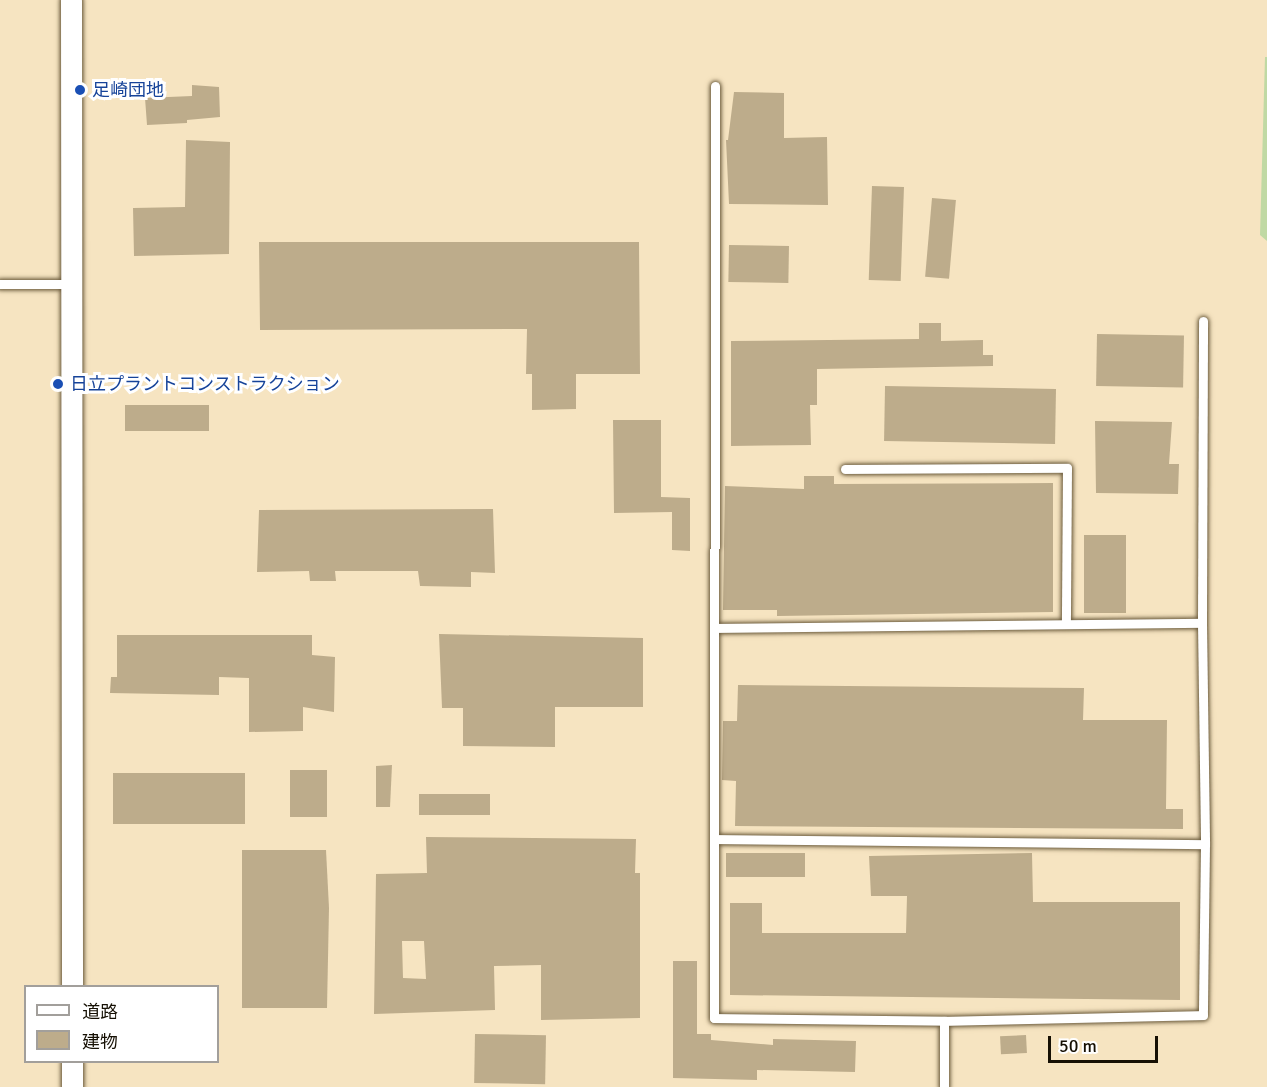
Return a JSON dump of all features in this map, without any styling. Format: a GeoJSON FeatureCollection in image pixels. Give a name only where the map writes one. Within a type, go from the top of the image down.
{"type":"FeatureCollection","features":[{"type":"Feature","properties":{"kind":"street"},"geometry":{"type":"LineString","coordinates":[[71,0],[72,985]]}},
{"type":"Feature","properties":{"kind":"street"},"geometry":{"type":"LineString","coordinates":[[72,1063],[72,1087]]}},
{"type":"Feature","properties":{"kind":"lane"},"geometry":{"type":"LineString","coordinates":[[715,86],[714,1018],[944,1021],[1203,1015],[1205,844],[1202,623],[1203,321]]}},
{"type":"Feature","properties":{"kind":"lane"},"geometry":{"type":"LineString","coordinates":[[0,284],[71,284]]}},
{"type":"Feature","properties":{"kind":"lane"},"geometry":{"type":"LineString","coordinates":[[845,469],[1067,468],[1066,624]]}},
{"type":"Feature","properties":{"kind":"lane"},"geometry":{"type":"LineString","coordinates":[[715,628],[1202,623]]}},
{"type":"Feature","properties":{"kind":"lane"},"geometry":{"type":"LineString","coordinates":[[714,839],[1205,844]]}},
{"type":"Feature","properties":{"kind":"lane"},"geometry":{"type":"LineString","coordinates":[[944,1021],[944,1087]]}},
{"type":"Feature","properties":{"kind":"green space"},"geometry":{"type":"Polygon","coordinates":[[[1265,57],[1267,57],[1267,241],[1260,235],[1265,57]]]}},
{"type":"Feature","properties":{"kind":"building"},"geometry":{"type":"Polygon","coordinates":[[[192,85],[219,87],[220,117],[187,120],[187,123],[147,125],[145,98],[192,96],[192,85]]]}},
{"type":"Feature","properties":{"kind":"building"},"geometry":{"type":"Polygon","coordinates":[[[734,92],[784,93],[784,138],[827,137],[828,205],[729,204],[726,140],[728,140],[734,92]]]}},
{"type":"Feature","properties":{"kind":"building"},"geometry":{"type":"Polygon","coordinates":[[[186,140],[230,142],[229,254],[134,256],[133,208],[185,207],[186,140]]]}},
{"type":"Feature","properties":{"kind":"building"},"geometry":{"type":"Polygon","coordinates":[[[872,186],[904,187],[901,281],[869,280],[872,186]]]}},
{"type":"Feature","properties":{"kind":"building"},"geometry":{"type":"Polygon","coordinates":[[[932,198],[956,200],[949,279],[925,277],[932,198]]]}},
{"type":"Feature","properties":{"kind":"building"},"geometry":{"type":"Polygon","coordinates":[[[259,242],[639,242],[640,374],[576,374],[576,409],[532,410],[532,374],[526,374],[527,329],[260,330],[259,242]]]}},
{"type":"Feature","properties":{"kind":"building"},"geometry":{"type":"Polygon","coordinates":[[[729,245],[789,246],[788,283],[728,282],[729,245]]]}},
{"type":"Feature","properties":{"kind":"building"},"geometry":{"type":"Polygon","coordinates":[[[919,323],[941,323],[941,341],[983,340],[983,355],[993,355],[993,366],[817,369],[817,405],[810,405],[811,445],[731,446],[731,341],[919,339],[919,323]]]}},
{"type":"Feature","properties":{"kind":"building"},"geometry":{"type":"Polygon","coordinates":[[[1097,334],[1184,336],[1183,388],[1096,386],[1097,334]]]}},
{"type":"Feature","properties":{"kind":"building"},"geometry":{"type":"Polygon","coordinates":[[[885,386],[1056,389],[1055,444],[884,441],[885,386]]]}},
{"type":"Feature","properties":{"kind":"building"},"geometry":{"type":"Polygon","coordinates":[[[125,405],[209,405],[209,431],[125,431],[125,405]]]}},
{"type":"Feature","properties":{"kind":"building"},"geometry":{"type":"Polygon","coordinates":[[[613,420],[661,420],[661,497],[690,498],[690,551],[672,550],[672,512],[614,513],[613,420]]]}},
{"type":"Feature","properties":{"kind":"building"},"geometry":{"type":"Polygon","coordinates":[[[1095,421],[1172,422],[1169,464],[1179,464],[1178,494],[1096,493],[1095,421]]]}},
{"type":"Feature","properties":{"kind":"building"},"geometry":{"type":"Polygon","coordinates":[[[804,476],[834,476],[834,484],[1053,483],[1053,612],[777,616],[777,610],[723,610],[725,486],[804,489],[804,476]]]}},
{"type":"Feature","properties":{"kind":"building"},"geometry":{"type":"Polygon","coordinates":[[[493,509],[495,573],[471,572],[471,587],[420,586],[418,571],[335,571],[336,581],[310,581],[309,571],[257,572],[259,510],[493,509]]]}},
{"type":"Feature","properties":{"kind":"building"},"geometry":{"type":"Polygon","coordinates":[[[1084,535],[1126,535],[1126,613],[1084,613],[1084,535]]]}},
{"type":"Feature","properties":{"kind":"building"},"geometry":{"type":"Polygon","coordinates":[[[439,634],[643,638],[643,707],[555,707],[555,747],[463,746],[463,708],[442,708],[439,634]]]}},
{"type":"Feature","properties":{"kind":"building"},"geometry":{"type":"Polygon","coordinates":[[[117,635],[312,635],[312,655],[335,657],[334,712],[303,707],[303,731],[249,732],[249,678],[219,677],[219,695],[110,693],[111,677],[117,677],[117,635]]]}},
{"type":"Feature","properties":{"kind":"building"},"geometry":{"type":"Polygon","coordinates":[[[738,685],[1084,688],[1083,720],[1167,720],[1166,809],[1183,809],[1183,829],[735,826],[736,781],[722,780],[723,721],[737,721],[738,685]]]}},
{"type":"Feature","properties":{"kind":"building"},"geometry":{"type":"Polygon","coordinates":[[[392,765],[390,807],[376,807],[376,766],[392,765]]]}},
{"type":"Feature","properties":{"kind":"building"},"geometry":{"type":"Polygon","coordinates":[[[290,770],[327,770],[327,817],[290,817],[290,770]]]}},
{"type":"Feature","properties":{"kind":"building"},"geometry":{"type":"Polygon","coordinates":[[[113,773],[245,773],[245,824],[113,824],[113,773]]]}},
{"type":"Feature","properties":{"kind":"building"},"geometry":{"type":"Polygon","coordinates":[[[419,794],[490,794],[490,815],[419,815],[419,794]]]}},
{"type":"Feature","properties":{"kind":"building"},"geometry":{"type":"Polygon","coordinates":[[[426,837],[636,839],[635,873],[640,873],[640,1018],[541,1020],[541,965],[494,966],[495,1010],[374,1014],[376,874],[427,873],[426,837]],[[402,941],[403,978],[426,979],[424,941],[402,941]]]}},
{"type":"Feature","properties":{"kind":"building"},"geometry":{"type":"Polygon","coordinates":[[[242,850],[326,850],[329,908],[327,1008],[242,1008],[242,850]]]}},
{"type":"Feature","properties":{"kind":"building"},"geometry":{"type":"Polygon","coordinates":[[[726,853],[805,853],[805,877],[726,877],[726,853]]]}},
{"type":"Feature","properties":{"kind":"building"},"geometry":{"type":"Polygon","coordinates":[[[1032,853],[1033,902],[1180,902],[1180,1000],[730,995],[730,903],[762,903],[762,933],[906,933],[907,896],[871,896],[869,856],[1032,853]]]}},
{"type":"Feature","properties":{"kind":"building"},"geometry":{"type":"Polygon","coordinates":[[[673,961],[697,961],[697,1034],[711,1034],[711,1040],[773,1045],[773,1039],[856,1041],[855,1072],[757,1070],[757,1080],[673,1078],[673,961]]]}},
{"type":"Feature","properties":{"kind":"building"},"geometry":{"type":"Polygon","coordinates":[[[475,1034],[546,1035],[545,1084],[474,1083],[475,1034]]]}},
{"type":"Feature","properties":{"kind":"building"},"geometry":{"type":"Polygon","coordinates":[[[1026,1035],[1027,1053],[1001,1054],[1000,1036],[1026,1035]]]}},
{"type":"Feature","properties":{"kind":"place","name":"足崎団地"},"geometry":{"type":"Point","coordinates":[80,90]}},
{"type":"Feature","properties":{"kind":"place","name":"日立プラントコンストラクション"},"geometry":{"type":"Point","coordinates":[58,384]}}]}
